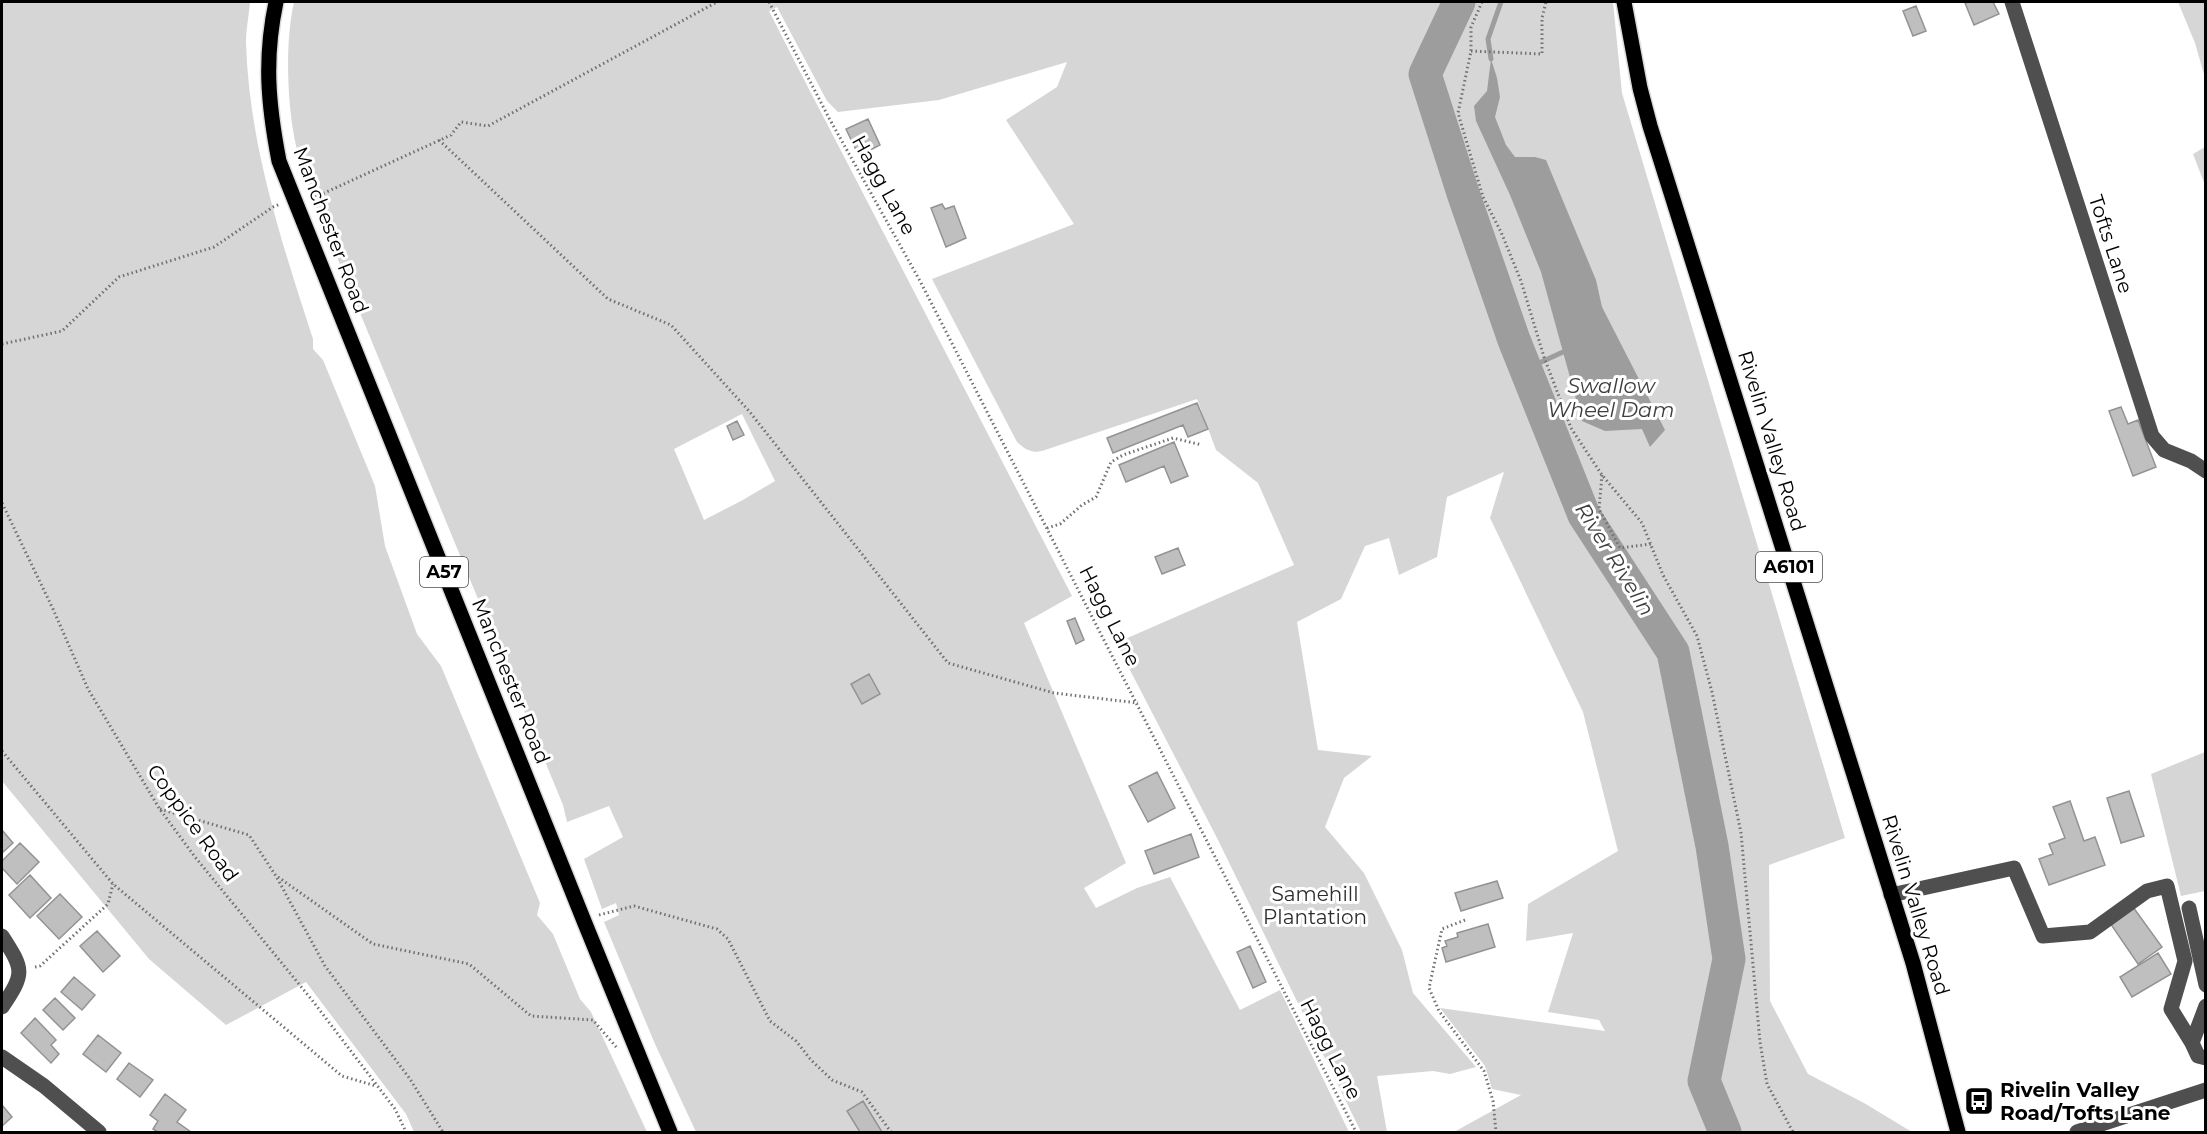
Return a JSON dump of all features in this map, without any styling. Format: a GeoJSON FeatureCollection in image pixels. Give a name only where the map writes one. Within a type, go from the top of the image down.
{"type":"FeatureCollection","features":[{"type":"Feature","properties":{"kind":"main road","name":"Manchester Road"},"geometry":{"type":"LineString","coordinates":[[276,2],[270,28],[267,71],[279,161],[670,1132]]}},
{"type":"Feature","properties":{"kind":"main road","name":"Rivelin Valley Road"},"geometry":{"type":"LineString","coordinates":[[1624,2],[1640,88],[1650,126],[1914,963],[1958,1132]]}},
{"type":"Feature","properties":{"kind":"street","name":"Tofts Lane"},"geometry":{"type":"LineString","coordinates":[[2012,2],[2152,436],[2164,450],[2191,461],[2205,471]]}},
{"type":"Feature","properties":{"kind":"street"},"geometry":{"type":"LineString","coordinates":[[1892,896],[2014,868],[2043,936],[2090,932],[2147,891],[2167,886],[2185,961],[2171,1009],[2198,1056],[2205,1058]]}},
{"type":"Feature","properties":{"kind":"street"},"geometry":{"type":"LineString","coordinates":[[2189,908],[2205,985]]}},
{"type":"Feature","properties":{"kind":"street"},"geometry":{"type":"LineString","coordinates":[[2,936],[17,960],[20,970],[17,984],[2,1007]]}},
{"type":"Feature","properties":{"kind":"street"},"geometry":{"type":"LineString","coordinates":[[2192,1043],[2205,1006]]}},
{"type":"Feature","properties":{"kind":"street"},"geometry":{"type":"LineString","coordinates":[[2,1057],[44,1086],[99,1132]]}},
{"type":"Feature","properties":{"kind":"street"},"geometry":{"type":"LineString","coordinates":[[2077,1132],[2205,1090]]}},
{"type":"Feature","properties":{"kind":"path"},"geometry":{"type":"LineString","coordinates":[[294,202],[313,199],[451,135],[461,122],[488,126],[717,2]]}},
{"type":"Feature","properties":{"kind":"path","name":"Hagg Lane"},"geometry":{"type":"LineString","coordinates":[[769,2],[829,118],[920,281],[1356,1132]]}},
{"type":"Feature","properties":{"kind":"path"},"geometry":{"type":"LineString","coordinates":[[1482,2],[1472,27],[1471,51],[1458,113],[1483,197],[1501,232],[1521,281],[1546,364],[1570,428],[1602,475],[1642,523],[1663,575],[1697,636],[1712,692],[1741,833],[1760,1041],[1767,1084],[1793,1132]]}},
{"type":"Feature","properties":{"kind":"path"},"geometry":{"type":"LineString","coordinates":[[1471,51],[1542,54],[1542,18],[1546,2]]}},
{"type":"Feature","properties":{"kind":"path"},"geometry":{"type":"LineString","coordinates":[[439,140],[608,299],[671,325],[749,411],[948,663],[1053,693],[1138,704]]}},
{"type":"Feature","properties":{"kind":"path"},"geometry":{"type":"LineString","coordinates":[[2,344],[62,331],[119,277],[213,248],[273,207]]}},
{"type":"Feature","properties":{"kind":"path"},"geometry":{"type":"LineString","coordinates":[[1047,528],[1060,524],[1082,505],[1096,497],[1111,462],[1123,455],[1173,438],[1202,445]]}},
{"type":"Feature","properties":{"kind":"path"},"geometry":{"type":"LineString","coordinates":[[1602,475],[1599,509],[1620,548],[1651,544]]}},
{"type":"Feature","properties":{"kind":"path","name":"Coppice Road"},"geometry":{"type":"LineString","coordinates":[[2,503],[53,609],[88,689],[159,808],[195,857],[312,1000],[394,1109],[406,1132]]}},
{"type":"Feature","properties":{"kind":"path"},"geometry":{"type":"LineString","coordinates":[[2,751],[113,884],[342,1076],[377,1087]]}},
{"type":"Feature","properties":{"kind":"path"},"geometry":{"type":"LineString","coordinates":[[159,808],[249,835],[276,876],[325,966],[410,1079],[443,1132]]}},
{"type":"Feature","properties":{"kind":"path"},"geometry":{"type":"LineString","coordinates":[[276,876],[373,944],[469,964],[531,1016],[592,1020],[627,1060],[639,1057]]}},
{"type":"Feature","properties":{"kind":"path"},"geometry":{"type":"LineString","coordinates":[[20,970],[40,966],[108,904],[113,884]]}},
{"type":"Feature","properties":{"kind":"path"},"geometry":{"type":"LineString","coordinates":[[584,921],[607,912],[634,906],[717,929],[728,939],[770,1021],[796,1041],[811,1060],[832,1080],[862,1092],[891,1132]]}},
{"type":"Feature","properties":{"kind":"path"},"geometry":{"type":"LineString","coordinates":[[1465,920],[1442,929],[1429,988],[1439,1011],[1484,1071],[1493,1101],[1496,1132]]}},
{"type":"Feature","properties":{"kind":"green space"},"geometry":{"type":"Polygon","coordinates":[[[2,2],[250,2],[246,43],[253,119],[269,193],[313,339],[313,349],[323,360],[375,486],[385,546],[417,634],[441,666],[540,903],[537,915],[553,934],[580,999],[591,1012],[647,1132],[414,1132],[406,1114],[306,982],[226,1025],[149,959],[2,781],[2,2]]]}},
{"type":"Feature","properties":{"kind":"green space","name":"Samehill Plantation"},"geometry":{"type":"Polygon","coordinates":[[[294,2],[1613,2],[1622,93],[1845,838],[1769,865],[1770,1001],[1808,1074],[1864,1103],[1912,1132],[1454,1132],[1521,1095],[1492,1089],[1485,1066],[1440,1008],[1605,1031],[1599,1020],[1548,1012],[1573,933],[1526,941],[1528,904],[1618,851],[1583,712],[1490,518],[1504,472],[1447,497],[1437,557],[1399,575],[1389,538],[1365,546],[1341,599],[1297,622],[1318,750],[1372,756],[1344,778],[1325,827],[1364,873],[1402,950],[1413,993],[1476,1067],[1450,1074],[1433,1071],[1377,1076],[1387,1132],[1361,1132],[1217,838],[1116,643],[1294,565],[1258,483],[1216,450],[1197,399],[1045,450],[1034,452],[1024,448],[1017,442],[932,279],[1074,224],[1006,120],[1057,87],[1067,62],[939,100],[838,112],[827,101],[777,7],[769,11],[1072,596],[1024,623],[1126,863],[1084,888],[1096,908],[1137,888],[1170,877],[1240,1010],[1280,990],[1349,1132],[696,1132],[655,1044],[604,922],[619,915],[616,903],[602,909],[584,859],[623,837],[609,806],[567,822],[563,805],[313,199],[292,125],[288,72],[294,2]],[[742,414],[674,449],[704,520],[775,481],[742,414]]]}},
{"type":"Feature","properties":{"kind":"green space"},"geometry":{"type":"Polygon","coordinates":[[[2178,2],[2205,2],[2205,78],[2195,43],[2178,2]]]}},
{"type":"Feature","properties":{"kind":"green space"},"geometry":{"type":"Polygon","coordinates":[[[2205,147],[2205,185],[2193,154],[2205,147]]]}},
{"type":"Feature","properties":{"kind":"green space"},"geometry":{"type":"Polygon","coordinates":[[[2205,752],[2205,891],[2181,896],[2151,774],[2205,752]]]}},
{"type":"Feature","properties":{"kind":"water","name":"Swallow Wheel Dam"},"geometry":{"type":"Polygon","coordinates":[[[1491,59],[1500,97],[1495,117],[1506,145],[1515,157],[1535,157],[1546,160],[1596,280],[1602,307],[1665,430],[1650,447],[1642,429],[1605,431],[1582,421],[1541,272],[1510,195],[1476,121],[1474,106],[1487,91],[1491,59]]]}},
{"type":"Feature","properties":{"kind":"building"},"geometry":{"type":"Polygon","coordinates":[[[1993,2],[1999,14],[1974,25],[1965,3],[1993,2]]]}},
{"type":"Feature","properties":{"kind":"building"},"geometry":{"type":"Polygon","coordinates":[[[1916,6],[1926,31],[1913,36],[1903,11],[1916,6]]]}},
{"type":"Feature","properties":{"kind":"building"},"geometry":{"type":"Polygon","coordinates":[[[868,119],[880,145],[859,156],[846,129],[868,119]]]}},
{"type":"Feature","properties":{"kind":"building"},"geometry":{"type":"Polygon","coordinates":[[[942,204],[945,209],[954,206],[966,238],[946,247],[931,208],[942,204]]]}},
{"type":"Feature","properties":{"kind":"building"},"geometry":{"type":"Polygon","coordinates":[[[1197,403],[1208,429],[1188,437],[1183,425],[1113,453],[1107,438],[1197,403]]]}},
{"type":"Feature","properties":{"kind":"building"},"geometry":{"type":"Polygon","coordinates":[[[2121,407],[2128,424],[2138,420],[2156,467],[2133,476],[2109,411],[2121,407]]]}},
{"type":"Feature","properties":{"kind":"building"},"geometry":{"type":"Polygon","coordinates":[[[737,421],[744,435],[733,440],[727,426],[737,421]]]}},
{"type":"Feature","properties":{"kind":"building"},"geometry":{"type":"Polygon","coordinates":[[[1174,442],[1188,476],[1171,483],[1164,466],[1126,482],[1119,465],[1174,442]]]}},
{"type":"Feature","properties":{"kind":"building"},"geometry":{"type":"Polygon","coordinates":[[[1178,548],[1185,565],[1162,574],[1155,557],[1178,548]]]}},
{"type":"Feature","properties":{"kind":"building"},"geometry":{"type":"Polygon","coordinates":[[[1075,618],[1084,640],[1076,644],[1067,621],[1075,618]]]}},
{"type":"Feature","properties":{"kind":"building"},"geometry":{"type":"Polygon","coordinates":[[[869,674],[880,694],[862,704],[851,684],[869,674]]]}},
{"type":"Feature","properties":{"kind":"building"},"geometry":{"type":"Polygon","coordinates":[[[1157,772],[1175,808],[1148,822],[1129,786],[1157,772]]]}},
{"type":"Feature","properties":{"kind":"building"},"geometry":{"type":"Polygon","coordinates":[[[2129,791],[2144,836],[2121,843],[2107,798],[2129,791]]]}},
{"type":"Feature","properties":{"kind":"building"},"geometry":{"type":"Polygon","coordinates":[[[2070,801],[2084,841],[2095,837],[2105,865],[2049,885],[2039,859],[2053,854],[2049,844],[2065,838],[2053,807],[2070,801]]]}},
{"type":"Feature","properties":{"kind":"building"},"geometry":{"type":"Polygon","coordinates":[[[2,830],[13,843],[2,853],[2,830]]]}},
{"type":"Feature","properties":{"kind":"building"},"geometry":{"type":"Polygon","coordinates":[[[1191,834],[1199,857],[1154,874],[1145,851],[1191,834]]]}},
{"type":"Feature","properties":{"kind":"building"},"geometry":{"type":"Polygon","coordinates":[[[20,843],[39,862],[17,884],[2,868],[2,861],[20,843]]]}},
{"type":"Feature","properties":{"kind":"building"},"geometry":{"type":"Polygon","coordinates":[[[30,875],[51,898],[30,918],[9,895],[30,875]]]}},
{"type":"Feature","properties":{"kind":"building"},"geometry":{"type":"Polygon","coordinates":[[[1497,881],[1503,898],[1461,911],[1455,893],[1497,881]]]}},
{"type":"Feature","properties":{"kind":"building"},"geometry":{"type":"Polygon","coordinates":[[[60,894],[82,917],[59,939],[37,916],[60,894]]]}},
{"type":"Feature","properties":{"kind":"building"},"geometry":{"type":"Polygon","coordinates":[[[2133,907],[2162,947],[2138,964],[2110,923],[2133,907]]]}},
{"type":"Feature","properties":{"kind":"building"},"geometry":{"type":"Polygon","coordinates":[[[1488,924],[1495,947],[1446,962],[1442,948],[1447,946],[1445,941],[1458,937],[1457,933],[1488,924]]]}},
{"type":"Feature","properties":{"kind":"building"},"geometry":{"type":"Polygon","coordinates":[[[97,931],[120,956],[103,972],[80,946],[97,931]]]}},
{"type":"Feature","properties":{"kind":"building"},"geometry":{"type":"Polygon","coordinates":[[[1250,946],[1266,982],[1253,988],[1237,952],[1250,946]]]}},
{"type":"Feature","properties":{"kind":"building"},"geometry":{"type":"Polygon","coordinates":[[[2158,953],[2171,974],[2132,997],[2120,977],[2158,953]]]}},
{"type":"Feature","properties":{"kind":"building"},"geometry":{"type":"Polygon","coordinates":[[[74,977],[95,995],[82,1010],[61,992],[74,977]]]}},
{"type":"Feature","properties":{"kind":"building"},"geometry":{"type":"Polygon","coordinates":[[[55,998],[75,1018],[63,1030],[43,1010],[55,998]]]}},
{"type":"Feature","properties":{"kind":"building"},"geometry":{"type":"Polygon","coordinates":[[[35,1018],[56,1040],[51,1045],[59,1054],[51,1063],[21,1033],[35,1018]]]}},
{"type":"Feature","properties":{"kind":"building"},"geometry":{"type":"Polygon","coordinates":[[[98,1035],[121,1053],[106,1072],[83,1054],[98,1035]]]}},
{"type":"Feature","properties":{"kind":"building"},"geometry":{"type":"Polygon","coordinates":[[[129,1063],[153,1080],[140,1097],[117,1079],[129,1063]]]}},
{"type":"Feature","properties":{"kind":"building"},"geometry":{"type":"Polygon","coordinates":[[[165,1094],[186,1110],[177,1122],[191,1132],[158,1132],[153,1129],[158,1121],[150,1115],[165,1094]]]}},
{"type":"Feature","properties":{"kind":"building"},"geometry":{"type":"Polygon","coordinates":[[[863,1101],[882,1132],[860,1132],[847,1111],[863,1101]]]}},
{"type":"Feature","properties":{"kind":"building"},"geometry":{"type":"Polygon","coordinates":[[[2,1105],[12,1117],[2,1126],[2,1105]]]}},
{"type":"Feature","properties":{"kind":"waterway","name":"River Rivelin"},"geometry":{"type":"LineString","coordinates":[[1459,2],[1425,74],[1463,193],[1514,340],[1584,515],[1673,652],[1712,846],[1729,959],[1704,1081],[1725,1132]]}},
{"type":"Feature","properties":{"kind":"waterway"},"geometry":{"type":"LineString","coordinates":[[1491,59],[1488,39],[1501,2]]}},
{"type":"Feature","properties":{"kind":"waterway"},"geometry":{"type":"LineString","coordinates":[[1526,369],[1563,352]]}},
{"type":"Feature","properties":{"kind":"place","name":"Rivelin Valley Road/Tofts Lane"},"geometry":{"type":"Point","coordinates":[1979,1101]}}]}
